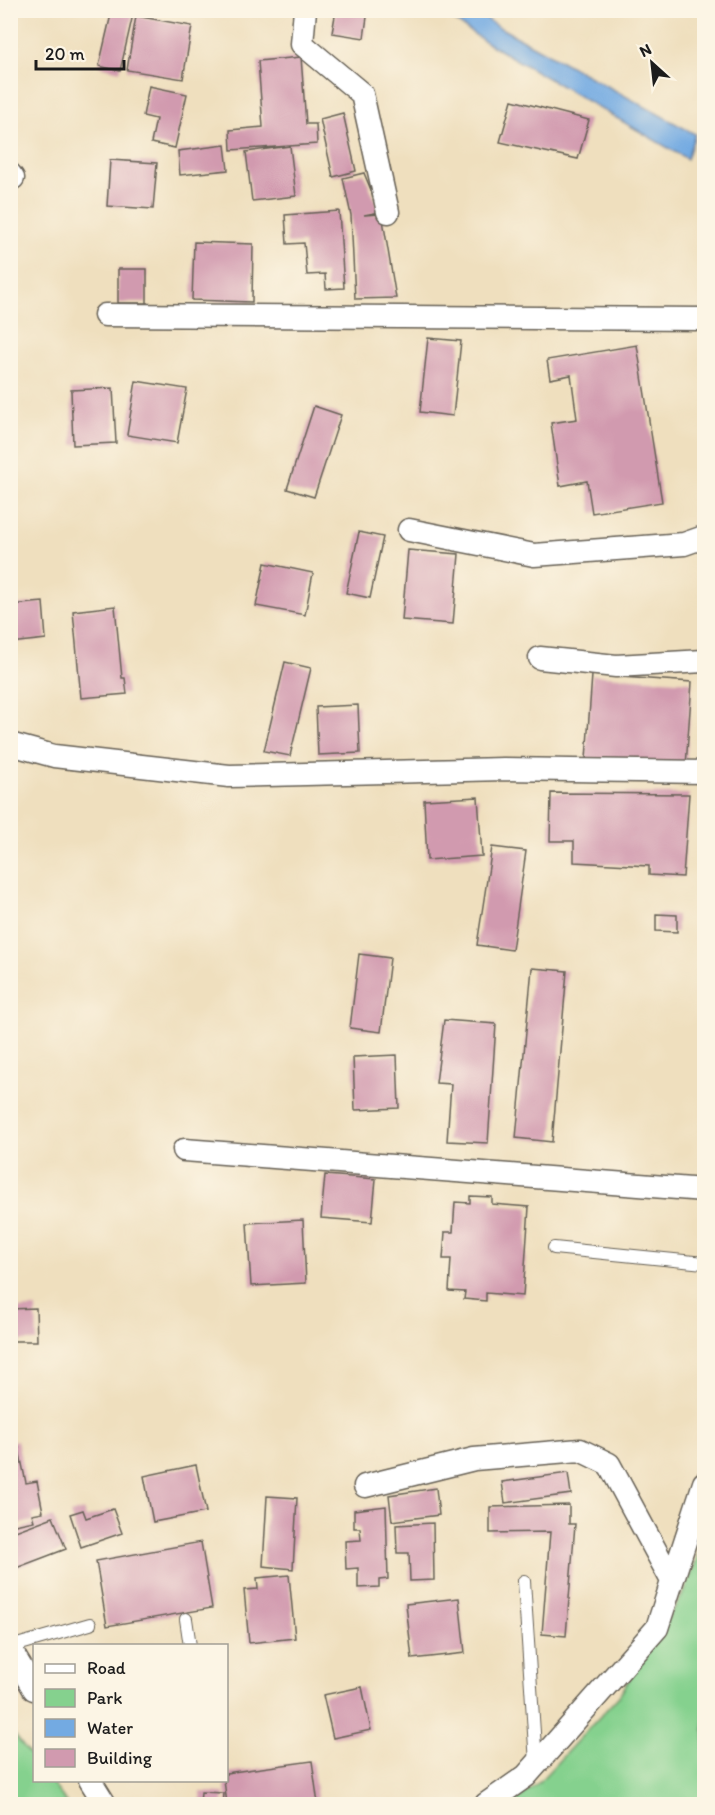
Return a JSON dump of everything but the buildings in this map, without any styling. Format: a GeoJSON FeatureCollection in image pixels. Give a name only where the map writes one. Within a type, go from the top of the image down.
{"type":"FeatureCollection","features":[{"type":"Feature","properties":{"kind":"street"},"geometry":{"type":"LineString","coordinates":[[304,10],[302,44],[362,94],[388,212]]}},
{"type":"Feature","properties":{"kind":"street"},"geometry":{"type":"LineString","coordinates":[[105,315],[705,319]]}},
{"type":"Feature","properties":{"kind":"street"},"geometry":{"type":"LineString","coordinates":[[409,530],[534,555],[684,544],[705,537]]}},
{"type":"Feature","properties":{"kind":"street"},"geometry":{"type":"LineString","coordinates":[[540,658],[616,666],[705,661]]}},
{"type":"Feature","properties":{"kind":"street"},"geometry":{"type":"LineString","coordinates":[[10,744],[54,756],[229,776],[504,769],[705,772]]}},
{"type":"Feature","properties":{"kind":"street"},"geometry":{"type":"LineString","coordinates":[[184,1150],[705,1190]]}},
{"type":"Feature","properties":{"kind":"street"},"geometry":{"type":"LineString","coordinates":[[365,1486],[474,1459],[580,1450],[609,1464],[672,1581]]}},
{"type":"Feature","properties":{"kind":"street"},"geometry":{"type":"LineString","coordinates":[[486,1804],[526,1776],[657,1628],[705,1483]]}},
{"type":"Feature","properties":{"kind":"street"},"geometry":{"type":"LineString","coordinates":[[10,1648],[33,1687]]}},
{"type":"Feature","properties":{"kind":"street"},"geometry":{"type":"LineString","coordinates":[[91,1782],[105,1804]]}},
{"type":"Feature","properties":{"kind":"lane"},"geometry":{"type":"LineString","coordinates":[[554,1248],[705,1263]]}},
{"type":"Feature","properties":{"kind":"lane"},"geometry":{"type":"LineString","coordinates":[[524,1581],[536,1764]]}},
{"type":"Feature","properties":{"kind":"lane"},"geometry":{"type":"LineString","coordinates":[[186,1619],[190,1644]]}},
{"type":"Feature","properties":{"kind":"lane"},"geometry":{"type":"LineString","coordinates":[[10,1648],[90,1624]]}},
{"type":"Feature","properties":{"kind":"green space"},"geometry":{"type":"Polygon","coordinates":[[[704,1539],[704,1804],[512,1804],[538,1783],[619,1696],[685,1591],[704,1539]]]}},
{"type":"Feature","properties":{"kind":"green space"},"geometry":{"type":"Polygon","coordinates":[[[11,1730],[33,1760],[33,1782],[51,1782],[68,1804],[11,1804],[11,1730]]]}},
{"type":"Feature","properties":{"kind":"water"},"geometry":{"type":"Polygon","coordinates":[[[440,11],[475,11],[497,26],[695,134],[687,159],[489,44],[440,11]]]}}]}
